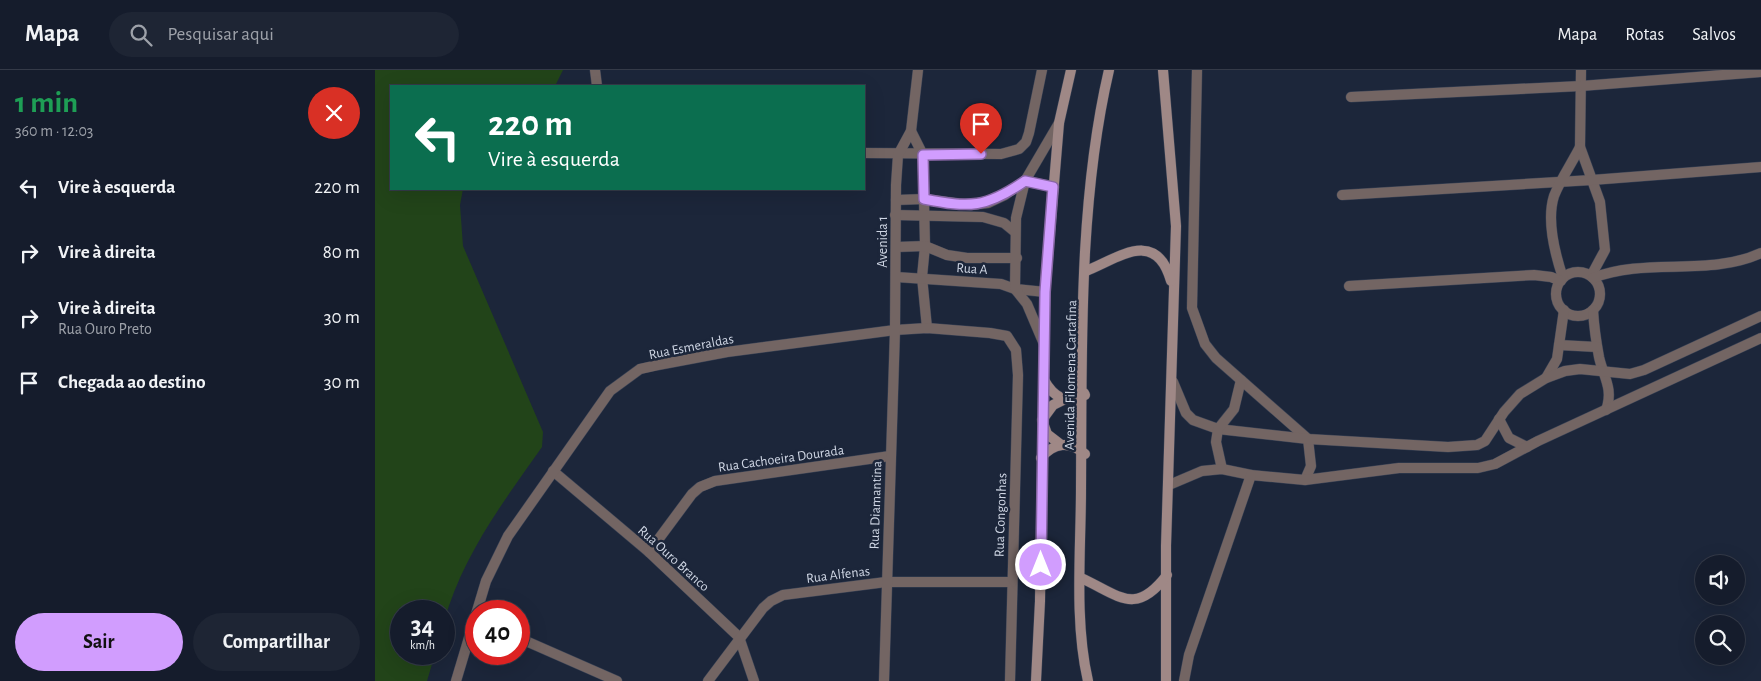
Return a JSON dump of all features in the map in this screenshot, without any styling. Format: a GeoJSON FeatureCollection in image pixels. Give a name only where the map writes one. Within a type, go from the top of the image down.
{"type":"FeatureCollection","features":[{"type":"Feature","properties":{"kind":"main road"},"geometry":{"type":"LineString","coordinates":[[1037,681],[1045,292],[1059,124],[1071,70]]}},
{"type":"Feature","properties":{"kind":"main road","name":"Avenida Filomena Cartafina"},"geometry":{"type":"LineString","coordinates":[[1088,681],[1081,628],[1082,390],[1086,271],[1091,169],[1098,114],[1109,70]]}},
{"type":"Feature","properties":{"kind":"main road"},"geometry":{"type":"LineString","coordinates":[[1163,70],[1176,226],[1173,286],[1173,382],[1169,485],[1166,681]]}},
{"type":"Feature","properties":{"kind":"main road"},"geometry":{"type":"LineString","coordinates":[[1086,271],[1104,264],[1120,253],[1143,251],[1153,254],[1165,264],[1173,286]]}},
{"type":"Feature","properties":{"kind":"main road"},"geometry":{"type":"LineString","coordinates":[[1044,380],[1051,392],[1063,400]]}},
{"type":"Feature","properties":{"kind":"main road"},"geometry":{"type":"LineString","coordinates":[[1042,420],[1053,405],[1085,394],[1082,390]]}},
{"type":"Feature","properties":{"kind":"main road"},"geometry":{"type":"LineString","coordinates":[[1042,420],[1047,434],[1061,444],[1073,446],[1087,456],[1081,463]]}},
{"type":"Feature","properties":{"kind":"main road"},"geometry":{"type":"LineString","coordinates":[[1041,458],[1047,451],[1061,444]]}},
{"type":"Feature","properties":{"kind":"main road"},"geometry":{"type":"LineString","coordinates":[[1081,578],[1115,596],[1134,600],[1141,599],[1155,590],[1167,575]]}},
{"type":"Feature","properties":{"kind":"main road"},"geometry":{"type":"LineString","coordinates":[[1038,664],[1042,681]]}},
{"type":"Feature","properties":{"kind":"street"},"geometry":{"type":"LineString","coordinates":[[595,70],[597,85]]}},
{"type":"Feature","properties":{"kind":"street"},"geometry":{"type":"LineString","coordinates":[[898,155],[911,131],[918,70]]}},
{"type":"Feature","properties":{"kind":"street"},"geometry":{"type":"LineString","coordinates":[[865,153],[923,155],[1001,154],[1013,152],[1026,142],[1042,70]]}},
{"type":"Feature","properties":{"kind":"street"},"geometry":{"type":"LineString","coordinates":[[1197,70],[1192,308],[1205,344],[1216,358],[1308,439],[1311,466],[1305,480]]}},
{"type":"Feature","properties":{"kind":"street"},"geometry":{"type":"LineString","coordinates":[[1581,70],[1580,147],[1600,202],[1605,250],[1592,277]]}},
{"type":"Feature","properties":{"kind":"street"},"geometry":{"type":"LineString","coordinates":[[1351,97],[1581,86],[1761,72]]}},
{"type":"Feature","properties":{"kind":"street"},"geometry":{"type":"LineString","coordinates":[[1045,347],[1027,304],[1015,289],[1017,258],[1015,232],[1016,218],[1025,181],[1059,124]]}},
{"type":"Feature","properties":{"kind":"street"},"geometry":{"type":"LineString","coordinates":[[911,131],[923,155],[925,246],[923,277],[927,328]]}},
{"type":"Feature","properties":{"kind":"street"},"geometry":{"type":"LineString","coordinates":[[1580,147],[1555,196],[1551,214],[1554,246],[1562,279],[1556,296],[1564,310],[1578,316],[1593,310]]}},
{"type":"Feature","properties":{"kind":"street","name":"Avenida 1"},"geometry":{"type":"LineString","coordinates":[[895,330],[895,215],[898,155]]}},
{"type":"Feature","properties":{"kind":"street"},"geometry":{"type":"LineString","coordinates":[[1342,195],[1563,180],[1592,180],[1761,167]]}},
{"type":"Feature","properties":{"kind":"street"},"geometry":{"type":"LineString","coordinates":[[896,200],[924,199],[950,204],[988,203],[1005,195],[1025,181],[1053,187]]}},
{"type":"Feature","properties":{"kind":"street"},"geometry":{"type":"LineString","coordinates":[[895,215],[983,217],[1005,222],[1015,232]]}},
{"type":"Feature","properties":{"kind":"street"},"geometry":{"type":"LineString","coordinates":[[896,247],[925,246]]}},
{"type":"Feature","properties":{"kind":"street","name":"Rua A"},"geometry":{"type":"LineString","coordinates":[[925,246],[947,255],[967,258],[1001,260],[1017,258]]}},
{"type":"Feature","properties":{"kind":"street"},"geometry":{"type":"LineString","coordinates":[[1349,286],[1534,275],[1562,279],[1577,272],[1592,277],[1623,270],[1739,260],[1761,253]]}},
{"type":"Feature","properties":{"kind":"street","name":"Rua A"},"geometry":{"type":"LineString","coordinates":[[895,277],[923,277],[1001,284],[1015,289],[1045,292]]}},
{"type":"Feature","properties":{"kind":"street"},"geometry":{"type":"LineString","coordinates":[[1592,277],[1597,284],[1600,298],[1593,310],[1597,347],[1610,394],[1606,410]]}},
{"type":"Feature","properties":{"kind":"street"},"geometry":{"type":"LineString","coordinates":[[1546,378],[1557,359],[1564,310]]}},
{"type":"Feature","properties":{"kind":"street"},"geometry":{"type":"LineString","coordinates":[[1173,382],[1187,413],[1193,420],[1218,429],[1308,439],[1414,446],[1477,445],[1490,436],[1499,419],[1520,394],[1546,378],[1565,371],[1602,370],[1630,374],[1644,370],[1761,316]]}},
{"type":"Feature","properties":{"kind":"street","name":"Rua Esmeraldas"},"geometry":{"type":"LineString","coordinates":[[480,600],[486,581],[508,536],[553,471],[611,391],[640,370],[727,352],[895,330],[927,328],[999,334],[1011,340],[1016,350]]}},
{"type":"Feature","properties":{"kind":"street","name":"Rua Diamantina"},"geometry":{"type":"LineString","coordinates":[[884,681],[895,330]]}},
{"type":"Feature","properties":{"kind":"street"},"geometry":{"type":"LineString","coordinates":[[1169,485],[1202,471],[1222,469],[1251,475],[1305,480],[1399,468],[1478,468],[1502,461],[1527,447],[1761,338]]}},
{"type":"Feature","properties":{"kind":"street"},"geometry":{"type":"LineString","coordinates":[[1559,345],[1597,347]]}},
{"type":"Feature","properties":{"kind":"street","name":"Rua Congonhas"},"geometry":{"type":"LineString","coordinates":[[1010,681],[1019,375],[1016,350]]}},
{"type":"Feature","properties":{"kind":"street"},"geometry":{"type":"LineString","coordinates":[[1222,469],[1217,447],[1218,429],[1234,409],[1241,380]]}},
{"type":"Feature","properties":{"kind":"street"},"geometry":{"type":"LineString","coordinates":[[1499,419],[1509,438],[1527,447]]}},
{"type":"Feature","properties":{"kind":"street","name":"Rua Cachoeira Dourada"},"geometry":{"type":"LineString","coordinates":[[649,552],[680,508],[700,487],[715,481],[890,456]]}},
{"type":"Feature","properties":{"kind":"street","name":"Rua Ouro Branco"},"geometry":{"type":"LineString","coordinates":[[553,471],[649,552],[739,637],[754,681]]}},
{"type":"Feature","properties":{"kind":"street"},"geometry":{"type":"LineString","coordinates":[[1184,681],[1189,655],[1251,475]]}},
{"type":"Feature","properties":{"kind":"street","name":"Rua Alfenas"},"geometry":{"type":"LineString","coordinates":[[708,681],[739,637],[763,608],[783,595],[886,582],[1012,582]]}},
{"type":"Feature","properties":{"kind":"street"},"geometry":{"type":"LineString","coordinates":[[530,643],[617,681]]}},
{"type":"Feature","properties":{"kind":"street","name":"Rua Esmeraldas"},"geometry":{"type":"LineString","coordinates":[[455,681],[465,650]]}},
{"type":"Feature","properties":{"kind":"green space"},"geometry":{"type":"Polygon","coordinates":[[[375,70],[563,70],[556,85],[390,85],[390,190],[463,190],[460,205],[463,246],[543,432],[542,447],[485,530],[462,574],[451,600],[390,600],[390,665],[432,665],[427,681],[375,681],[375,70]]]}},
{"type":"Feature","properties":{"kind":"route"},"geometry":{"type":"LineString","coordinates":[[981,154],[923,155],[924,199],[950,204],[970,205],[988,203],[1005,195],[1025,181],[1053,187],[1045,292],[1041,439],[1041,565]]}}]}
